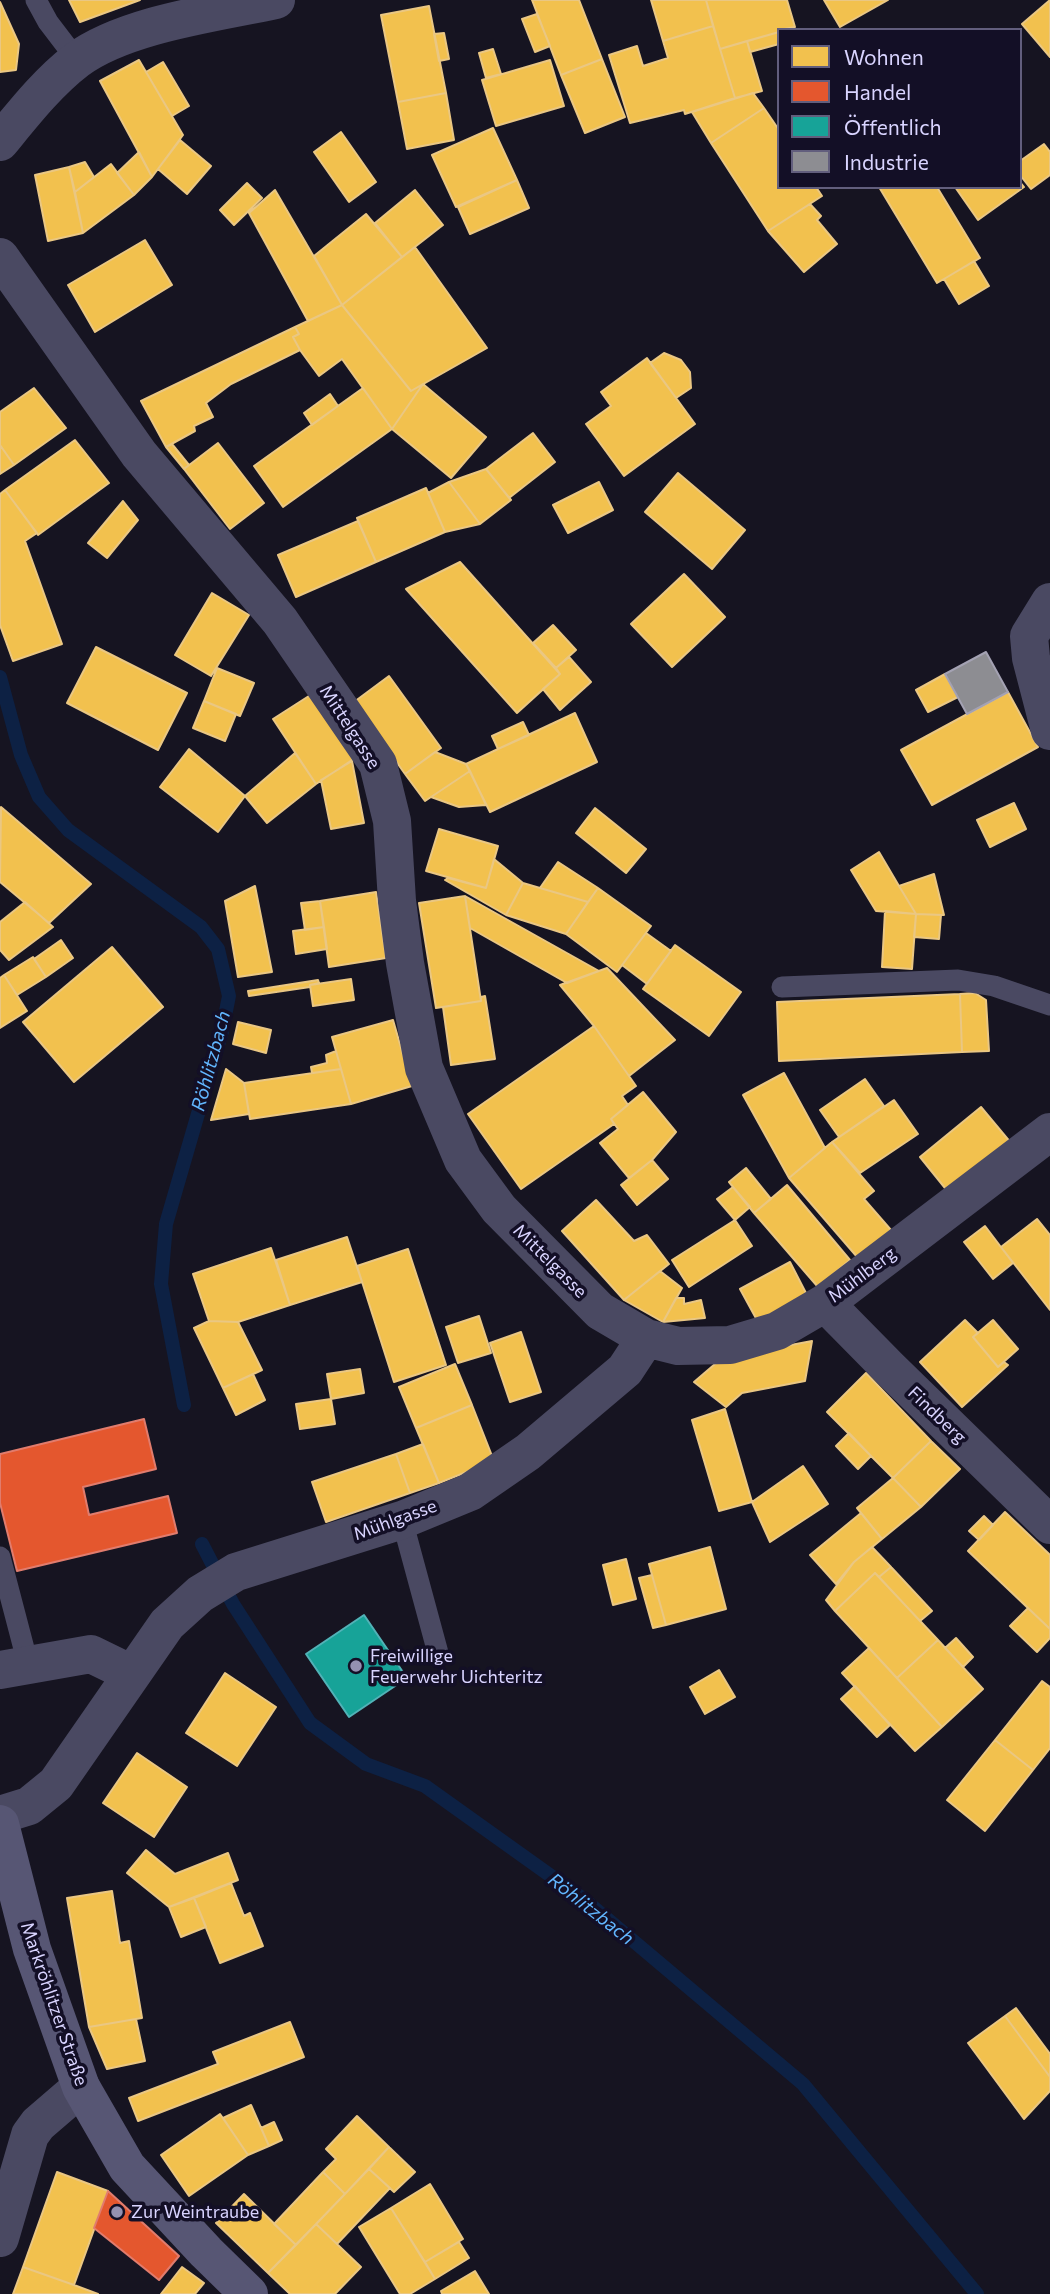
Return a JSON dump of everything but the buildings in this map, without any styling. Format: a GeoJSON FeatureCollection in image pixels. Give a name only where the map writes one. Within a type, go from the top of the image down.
{"type":"FeatureCollection","features":[{"type":"Feature","properties":{"kind":"main road","name":"Markröhlitzer Straße"},"geometry":{"type":"LineString","coordinates":[[2,1835],[32,1949],[81,2087],[127,2167],[249,2294]]}},
{"type":"Feature","properties":{"kind":"street"},"geometry":{"type":"LineString","coordinates":[[0,142],[23,113],[77,60],[101,46],[124,36],[175,22],[276,0]]}},
{"type":"Feature","properties":{"kind":"street","name":"Mittelgasse"},"geometry":{"type":"LineString","coordinates":[[0,257],[139,454],[279,621],[378,764],[392,821],[403,950],[424,1068],[463,1160],[499,1209],[600,1311],[646,1338]]}},
{"type":"Feature","properties":{"kind":"street"},"geometry":{"type":"LineString","coordinates":[[1050,602],[1029,636],[1031,658],[1050,731]]}},
{"type":"Feature","properties":{"kind":"street","name":"Mühlberg"},"geometry":{"type":"LineString","coordinates":[[646,1338],[678,1346],[730,1345],[777,1331],[825,1303],[1050,1132]]}},
{"type":"Feature","properties":{"kind":"street","name":"Findberg"},"geometry":{"type":"LineString","coordinates":[[825,1303],[1050,1525]]}},
{"type":"Feature","properties":{"kind":"street","name":"Mühlgasse"},"geometry":{"type":"LineString","coordinates":[[2,1835],[29,1806],[56,1784],[167,1624],[200,1594],[236,1572],[402,1520],[470,1492],[528,1452],[625,1370],[646,1338]]}},
{"type":"Feature","properties":{"kind":"street"},"geometry":{"type":"LineString","coordinates":[[14,1667],[91,1654],[132,1674]]}},
{"type":"Feature","properties":{"kind":"street"},"geometry":{"type":"LineString","coordinates":[[0,2238],[30,2135],[38,2124],[81,2087]]}},
{"type":"Feature","properties":{"kind":"lane"},"geometry":{"type":"LineString","coordinates":[[36,0],[48,22],[77,60]]}},
{"type":"Feature","properties":{"kind":"lane"},"geometry":{"type":"LineString","coordinates":[[782,987],[958,980],[994,986],[1050,1005]]}},
{"type":"Feature","properties":{"kind":"lane"},"geometry":{"type":"LineString","coordinates":[[402,1520],[438,1653]]}},
{"type":"Feature","properties":{"kind":"lane"},"geometry":{"type":"LineString","coordinates":[[0,1557],[14,1667]]}},
{"type":"Feature","properties":{"kind":"waterway","name":"Röhlitzbach"},"geometry":{"type":"LineString","coordinates":[[0,677],[21,755],[39,797],[68,830],[201,927],[218,949],[229,996],[222,1031],[166,1224],[161,1284],[184,1405]]}},
{"type":"Feature","properties":{"kind":"waterway","name":"Röhlitzbach"},"geometry":{"type":"LineString","coordinates":[[202,1544],[233,1604],[310,1723],[366,1764],[425,1786],[586,1901],[803,2084],[977,2294]]}},
{"type":"Feature","properties":{"kind":"place","name":"Freiwillige Feuerwehr Uichteritz"},"geometry":{"type":"Point","coordinates":[356,1666]}},
{"type":"Feature","properties":{"kind":"place","name":"Zur Weintraube"},"geometry":{"type":"Point","coordinates":[117,2212]}}]}
